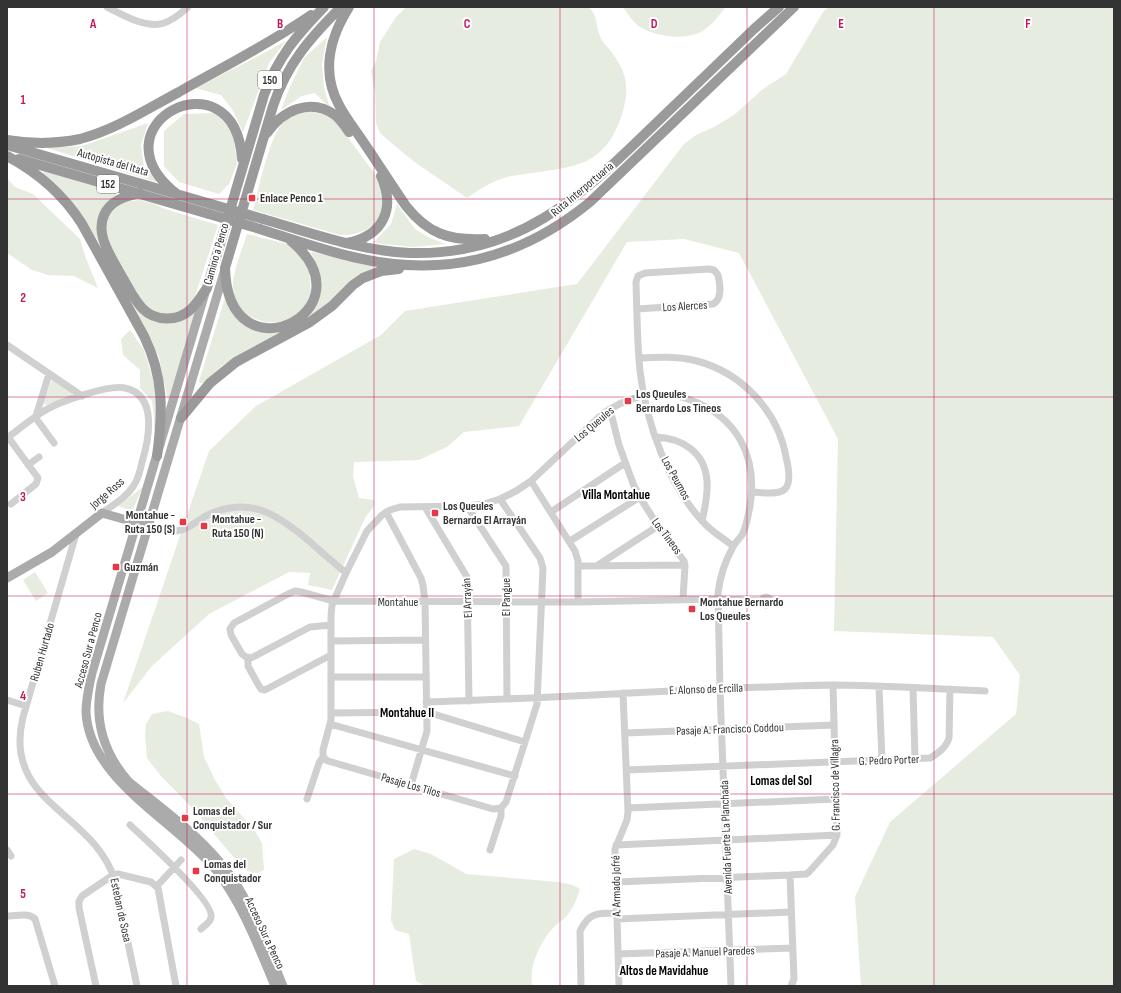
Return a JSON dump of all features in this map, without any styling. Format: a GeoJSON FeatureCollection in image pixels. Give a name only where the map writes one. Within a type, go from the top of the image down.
{"type":"FeatureCollection","features":[{"type":"Feature","properties":{"kind":"highway"},"geometry":{"type":"LineString","coordinates":[[7,140],[39,143],[58,142],[81,138],[106,130],[130,119],[266,43],[323,7]]}},
{"type":"Feature","properties":{"kind":"highway","name":"Camino a Penco"},"geometry":{"type":"LineString","coordinates":[[207,288],[264,95],[276,67],[296,37],[323,7]]}},
{"type":"Feature","properties":{"kind":"highway","name":"Camino a Penco"},"geometry":{"type":"LineString","coordinates":[[225,268],[277,94],[288,71],[308,42],[341,7]]}},
{"type":"Feature","properties":{"kind":"highway"},"geometry":{"type":"LineString","coordinates":[[349,7],[337,26],[330,50],[329,66],[332,90],[341,109],[406,206],[418,220],[430,229],[451,238],[465,240],[486,239],[516,233]]}},
{"type":"Feature","properties":{"kind":"highway","name":"Ruta Interportuaria"},"geometry":{"type":"LineString","coordinates":[[261,224],[345,243],[395,252],[438,252],[482,245],[516,233],[556,211],[589,186],[778,7]]}},
{"type":"Feature","properties":{"kind":"highway","name":"Ruta Interportuaria"},"geometry":{"type":"LineString","coordinates":[[261,224],[286,237],[354,257],[390,264],[422,266],[458,263],[501,253],[533,240],[568,219],[602,191],[794,7]]}},
{"type":"Feature","properties":{"kind":"highway"},"geometry":{"type":"LineString","coordinates":[[178,195],[166,185],[157,173],[152,161],[150,149],[150,138],[156,123],[168,112],[178,107],[190,104],[204,105],[216,109],[230,119],[241,144],[242,168]]}},
{"type":"Feature","properties":{"kind":"highway"},"geometry":{"type":"LineString","coordinates":[[264,139],[273,126],[285,115],[292,110],[304,107],[324,109],[334,114],[342,123],[381,176],[386,188],[387,199],[385,215],[377,229],[363,238],[345,243]]}},
{"type":"Feature","properties":{"kind":"highway","name":"Autopista del Itata"},"geometry":{"type":"LineString","coordinates":[[7,145],[178,195],[210,209]]}},
{"type":"Feature","properties":{"kind":"highway"},"geometry":{"type":"LineString","coordinates":[[7,156],[42,178],[71,208],[82,224],[144,336],[152,356],[160,389],[162,412],[157,456]]}},
{"type":"Feature","properties":{"kind":"highway","name":"Autopista del Itata"},"geometry":{"type":"LineString","coordinates":[[7,156],[139,193],[210,209]]}},
{"type":"Feature","properties":{"kind":"highway"},"geometry":{"type":"LineString","coordinates":[[139,193],[118,200],[111,205],[104,215],[101,226],[105,245],[137,302],[146,312],[154,316],[163,318],[177,317],[192,308],[207,288]]}},
{"type":"Feature","properties":{"kind":"highway"},"geometry":{"type":"LineString","coordinates":[[210,209],[261,224]]}},
{"type":"Feature","properties":{"kind":"highway"},"geometry":{"type":"LineString","coordinates":[[225,268],[229,297],[234,308],[242,317],[253,324],[264,327],[276,328],[292,324],[301,318],[309,309],[313,300],[316,284],[314,271],[307,257],[286,237]]}},
{"type":"Feature","properties":{"kind":"highway"},"geometry":{"type":"LineString","coordinates":[[181,418],[201,392],[227,369],[254,351],[310,322],[332,306],[353,285],[363,278],[380,271],[422,266]]}},
{"type":"Feature","properties":{"kind":"main road","name":"Camino a Penco"},"geometry":{"type":"LineString","coordinates":[[149,526],[225,268]]}},
{"type":"Feature","properties":{"kind":"main road","name":"Camino a Penco"},"geometry":{"type":"LineString","coordinates":[[137,522],[207,288]]}},
{"type":"Feature","properties":{"kind":"main road"},"geometry":{"type":"LineString","coordinates":[[102,513],[149,526]]}},
{"type":"Feature","properties":{"kind":"main road","name":"Jorge Ross"},"geometry":{"type":"LineString","coordinates":[[7,578],[40,560],[102,513]]}},
{"type":"Feature","properties":{"kind":"main road","name":"Acceso Sur a Penco"},"geometry":{"type":"LineString","coordinates":[[137,522],[90,683],[86,711],[90,733],[100,756],[119,781],[195,848],[223,879],[243,911],[275,986]]}},
{"type":"Feature","properties":{"kind":"main road","name":"Acceso Sur a Penco"},"geometry":{"type":"LineString","coordinates":[[149,526],[100,692],[99,714],[102,735],[112,758],[129,782],[203,845],[232,878],[255,919],[284,986]]}},
{"type":"Feature","properties":{"kind":"street"},"geometry":{"type":"LineString","coordinates":[[107,7],[143,22],[160,24],[176,18],[188,7]]}},
{"type":"Feature","properties":{"kind":"street","name":"Los Alerces"},"geometry":{"type":"LineString","coordinates":[[637,309],[711,305],[717,302],[720,295],[718,275],[716,271],[712,269],[645,273],[638,276]]}},
{"type":"Feature","properties":{"kind":"street","name":"Los Peumos"},"geometry":{"type":"LineString","coordinates":[[638,276],[636,282],[639,358],[644,395],[655,437],[678,485],[702,521],[733,546]]}},
{"type":"Feature","properties":{"kind":"street"},"geometry":{"type":"LineString","coordinates":[[7,345],[82,396]]}},
{"type":"Feature","properties":{"kind":"street"},"geometry":{"type":"LineString","coordinates":[[639,358],[676,357],[705,363],[736,379],[761,403],[775,425],[782,442],[788,465],[788,481],[785,489],[780,492],[752,492]]}},
{"type":"Feature","properties":{"kind":"street"},"geometry":{"type":"LineString","coordinates":[[36,416],[49,374]]}},
{"type":"Feature","properties":{"kind":"street","name":"Jorge Ross"},"geometry":{"type":"LineString","coordinates":[[82,396],[113,387],[121,387],[130,389],[141,397],[147,410],[149,424],[146,447],[139,474],[128,494],[102,513]]}},
{"type":"Feature","properties":{"kind":"street","name":"Los Queules"},"geometry":{"type":"LineString","coordinates":[[386,512],[400,507],[467,506],[484,504],[500,499],[531,481],[598,418],[626,400],[644,395],[667,395],[686,398],[708,407],[725,420],[735,431],[745,448],[751,470],[752,492],[743,534],[733,546],[720,577],[718,599],[720,689]]}},
{"type":"Feature","properties":{"kind":"street"},"geometry":{"type":"LineString","coordinates":[[10,504],[36,484],[38,478],[8,436],[36,416],[58,404],[82,396]]}},
{"type":"Feature","properties":{"kind":"street","name":"Los Tineos"},"geometry":{"type":"LineString","coordinates":[[610,409],[625,463],[640,497],[658,526],[683,558],[685,564],[683,599]]}},
{"type":"Feature","properties":{"kind":"street"},"geometry":{"type":"LineString","coordinates":[[36,416],[54,443]]}},
{"type":"Feature","properties":{"kind":"street"},"geometry":{"type":"LineString","coordinates":[[655,437],[669,438],[682,442],[695,452],[701,460],[705,469],[707,480],[702,521]]}},
{"type":"Feature","properties":{"kind":"street"},"geometry":{"type":"LineString","coordinates":[[28,465],[39,457]]}},
{"type":"Feature","properties":{"kind":"street"},"geometry":{"type":"LineString","coordinates":[[551,512],[625,463]]}},
{"type":"Feature","properties":{"kind":"street"},"geometry":{"type":"LineString","coordinates":[[531,481],[570,540],[575,551],[578,566],[578,602]]}},
{"type":"Feature","properties":{"kind":"street"},"geometry":{"type":"LineString","coordinates":[[570,540],[640,497]]}},
{"type":"Feature","properties":{"kind":"street"},"geometry":{"type":"LineString","coordinates":[[490,850],[501,816],[501,808],[506,802],[535,710],[537,697],[543,568],[541,560],[500,499]]}},
{"type":"Feature","properties":{"kind":"street","name":"El Pangue"},"geometry":{"type":"LineString","coordinates":[[467,506],[504,563],[506,569],[507,699]]}},
{"type":"Feature","properties":{"kind":"street"},"geometry":{"type":"LineString","coordinates":[[149,526],[168,531],[179,531],[218,511],[235,507],[254,508],[267,512],[286,522],[346,573]]}},
{"type":"Feature","properties":{"kind":"street","name":"El Arrayán"},"geometry":{"type":"LineString","coordinates":[[425,507],[466,574],[468,580],[470,701]]}},
{"type":"Feature","properties":{"kind":"street"},"geometry":{"type":"LineString","coordinates":[[307,799],[319,763],[323,757],[323,750],[330,724],[331,613],[334,601],[346,573],[368,531],[378,518],[386,512],[422,582],[425,602],[426,731],[411,785]]}},
{"type":"Feature","properties":{"kind":"street"},"geometry":{"type":"LineString","coordinates":[[597,565],[658,526]]}},
{"type":"Feature","properties":{"kind":"street","name":"Ruben Hurtado"},"geometry":{"type":"LineString","coordinates":[[74,823],[40,792],[30,780],[20,754],[19,739],[26,706],[76,534]]}},
{"type":"Feature","properties":{"kind":"street"},"geometry":{"type":"LineString","coordinates":[[578,566],[685,564]]}},
{"type":"Feature","properties":{"kind":"street","name":"Montahue"},"geometry":{"type":"LineString","coordinates":[[248,658],[242,654],[231,635],[230,629],[234,623],[295,591],[334,601],[578,602],[718,599],[762,601]]}},
{"type":"Feature","properties":{"kind":"street"},"geometry":{"type":"LineString","coordinates":[[331,625],[310,627],[256,656],[248,658],[248,666],[261,689],[265,690],[331,655]]}},
{"type":"Feature","properties":{"kind":"street"},"geometry":{"type":"LineString","coordinates":[[331,641],[425,640]]}},
{"type":"Feature","properties":{"kind":"street"},"geometry":{"type":"LineString","coordinates":[[331,678],[426,677]]}},
{"type":"Feature","properties":{"kind":"street","name":"E. Alonso de Ercilla"},"geometry":{"type":"LineString","coordinates":[[426,702],[470,701],[623,692],[833,685],[985,690]]}},
{"type":"Feature","properties":{"kind":"street","name":"G. Francisco de Villagra"},"geometry":{"type":"LineString","coordinates":[[616,882],[790,875],[806,874],[809,872],[833,845],[836,835],[833,685]]}},
{"type":"Feature","properties":{"kind":"street"},"geometry":{"type":"LineString","coordinates":[[879,687],[882,760]]}},
{"type":"Feature","properties":{"kind":"street"},"geometry":{"type":"LineString","coordinates":[[913,688],[915,759]]}},
{"type":"Feature","properties":{"kind":"street","name":"Avenida Fuerte La Planchada"},"geometry":{"type":"LineString","coordinates":[[720,689],[731,986]]}},
{"type":"Feature","properties":{"kind":"street","name":"G. Pedro Porter"},"geometry":{"type":"LineString","coordinates":[[627,770],[915,759],[933,757],[948,743],[950,735],[950,689]]}},
{"type":"Feature","properties":{"kind":"street","name":"A. Armado Jofré"},"geometry":{"type":"LineString","coordinates":[[619,986],[616,845],[627,820],[628,808],[623,692]]}},
{"type":"Feature","properties":{"kind":"street"},"geometry":{"type":"LineString","coordinates":[[7,700],[26,706]]}},
{"type":"Feature","properties":{"kind":"street"},"geometry":{"type":"LineString","coordinates":[[331,713],[427,712],[525,742]]}},
{"type":"Feature","properties":{"kind":"street"},"geometry":{"type":"LineString","coordinates":[[330,724],[515,776]]}},
{"type":"Feature","properties":{"kind":"street","name":"Pasaje A. Francisco Coddou"},"geometry":{"type":"LineString","coordinates":[[625,733],[834,725]]}},
{"type":"Feature","properties":{"kind":"street","name":"Pasaje Los Tilos"},"geometry":{"type":"LineString","coordinates":[[323,757],[328,761],[493,809],[501,808]]}},
{"type":"Feature","properties":{"kind":"street"},"geometry":{"type":"LineString","coordinates":[[628,808],[836,798]]}},
{"type":"Feature","properties":{"kind":"street","name":"Esteban de Sosa"},"geometry":{"type":"LineString","coordinates":[[74,823],[98,849],[109,865],[113,875],[137,986]]}},
{"type":"Feature","properties":{"kind":"street"},"geometry":{"type":"LineString","coordinates":[[130,825],[175,867],[198,893],[211,913],[211,919],[201,929]]}},
{"type":"Feature","properties":{"kind":"street"},"geometry":{"type":"LineString","coordinates":[[616,845],[836,835]]}},
{"type":"Feature","properties":{"kind":"street"},"geometry":{"type":"LineString","coordinates":[[157,886],[181,860]]}},
{"type":"Feature","properties":{"kind":"street"},"geometry":{"type":"LineString","coordinates":[[96,986],[79,908],[80,901],[84,895],[113,875],[121,875],[152,882],[157,886],[176,986]]}},
{"type":"Feature","properties":{"kind":"street"},"geometry":{"type":"LineString","coordinates":[[790,875],[794,981],[791,986]]}},
{"type":"Feature","properties":{"kind":"street"},"geometry":{"type":"LineString","coordinates":[[581,986],[580,930],[584,923],[595,914],[617,916],[791,912]]}},
{"type":"Feature","properties":{"kind":"street"},"geometry":{"type":"LineString","coordinates":[[7,916],[27,915],[32,916],[35,919],[55,986]]}},
{"type":"Feature","properties":{"kind":"street","name":"Pasaje A. Manuel Paredes"},"geometry":{"type":"LineString","coordinates":[[618,954],[792,948]]}},
{"type":"Feature","properties":{"kind":"shaded area"},"geometry":{"type":"Polygon","coordinates":[[[406,7],[588,7],[595,16],[601,38],[615,57],[623,71],[625,78],[625,102],[615,131],[606,145],[596,155],[584,162],[555,170],[506,177],[489,184],[467,198],[401,151],[380,133],[376,123],[375,92],[371,71],[376,61],[380,42],[396,17],[406,7]]]}},
{"type":"Feature","properties":{"kind":"shaded area"},"geometry":{"type":"Polygon","coordinates":[[[623,7],[726,7],[707,28],[690,36],[682,37],[656,34],[642,28],[629,16],[623,7]]]}},
{"type":"Feature","properties":{"kind":"shaded area"},"geometry":{"type":"Polygon","coordinates":[[[829,7],[1114,7],[1114,986],[861,986],[855,897],[890,822],[1016,714],[1020,675],[993,637],[834,631],[838,439],[739,253],[684,239],[627,242],[519,426],[464,432],[447,447],[419,460],[354,462],[353,476],[359,498],[374,500],[374,506],[365,518],[332,590],[308,585],[310,573],[289,572],[209,614],[152,666],[123,703],[209,451],[256,406],[381,335],[405,311],[577,284],[684,144],[696,135],[714,127],[734,115],[763,89],[786,74],[823,12],[829,7]]]}},
{"type":"Feature","properties":{"kind":"shaded area"},"geometry":{"type":"Polygon","coordinates":[[[327,37],[322,64],[324,88],[330,108],[315,93],[302,96],[281,110],[304,58],[327,37]]]}},
{"type":"Feature","properties":{"kind":"shaded area"},"geometry":{"type":"Polygon","coordinates":[[[286,41],[269,63],[243,132],[232,109],[221,95],[195,88],[247,62],[286,41]]]}},
{"type":"Feature","properties":{"kind":"shaded area"},"geometry":{"type":"Polygon","coordinates":[[[303,112],[322,114],[335,121],[377,178],[383,201],[381,211],[378,219],[363,231],[353,234],[340,235],[253,210],[269,150],[279,129],[289,118],[295,114],[303,112]]]}},
{"type":"Feature","properties":{"kind":"shaded area"},"geometry":{"type":"Polygon","coordinates":[[[215,113],[233,131],[237,164],[229,184],[219,194],[179,182],[164,166],[164,131],[184,114],[215,113]]]}},
{"type":"Feature","properties":{"kind":"shaded area"},"geometry":{"type":"Polygon","coordinates":[[[148,123],[141,145],[144,167],[157,180],[156,182],[47,148],[82,146],[148,123]]]}},
{"type":"Feature","properties":{"kind":"shaded area"},"geometry":{"type":"Polygon","coordinates":[[[43,171],[115,192],[116,194],[99,241],[86,222],[44,175],[43,171]]]}},
{"type":"Feature","properties":{"kind":"shaded area"},"geometry":{"type":"Polygon","coordinates":[[[7,178],[15,187],[33,194],[80,239],[98,288],[74,276],[48,275],[32,270],[7,253],[7,178]]]}},
{"type":"Feature","properties":{"kind":"shaded area"},"geometry":{"type":"Polygon","coordinates":[[[140,200],[218,225],[195,296],[190,304],[177,314],[155,314],[142,302],[108,240],[106,226],[109,214],[115,207],[124,202],[140,200]]]}},
{"type":"Feature","properties":{"kind":"shaded area"},"geometry":{"type":"Polygon","coordinates":[[[397,204],[415,229],[428,237],[445,244],[413,247],[373,243],[391,224],[397,204]]]}},
{"type":"Feature","properties":{"kind":"shaded area"},"geometry":{"type":"Polygon","coordinates":[[[247,234],[287,244],[299,255],[309,269],[309,297],[301,310],[289,319],[275,322],[260,321],[247,314],[237,302],[233,279],[247,234]]]}},
{"type":"Feature","properties":{"kind":"shaded area"},"geometry":{"type":"Polygon","coordinates":[[[311,253],[376,266],[351,283],[330,304],[305,321],[316,304],[321,288],[319,272],[311,253]]]}},
{"type":"Feature","properties":{"kind":"shaded area"},"geometry":{"type":"Polygon","coordinates":[[[225,298],[235,315],[248,326],[264,331],[283,332],[223,365],[203,383],[200,383],[199,381],[225,298]]]}},
{"type":"Feature","properties":{"kind":"shaded area"},"geometry":{"type":"Polygon","coordinates":[[[133,301],[145,317],[159,323],[174,323],[195,311],[168,401],[159,357],[148,332],[131,302],[133,301]]]}},
{"type":"Feature","properties":{"kind":"shaded area"},"geometry":{"type":"Polygon","coordinates":[[[130,330],[144,350],[157,393],[158,413],[154,433],[152,401],[140,388],[140,370],[123,355],[121,339],[130,330]]]}},
{"type":"Feature","properties":{"kind":"shaded area"},"geometry":{"type":"Polygon","coordinates":[[[53,379],[72,393],[72,396],[46,405],[43,403],[53,379]]]}},
{"type":"Feature","properties":{"kind":"shaded area"},"geometry":{"type":"Polygon","coordinates":[[[143,487],[132,511],[118,506],[143,487]]]}},
{"type":"Feature","properties":{"kind":"shaded area"},"geometry":{"type":"Polygon","coordinates":[[[35,572],[48,593],[36,601],[23,580],[35,572]]]}},
{"type":"Feature","properties":{"kind":"shaded area"},"geometry":{"type":"Polygon","coordinates":[[[168,711],[199,724],[204,757],[215,780],[226,798],[255,831],[262,843],[264,870],[258,873],[253,873],[246,870],[198,814],[160,775],[147,758],[145,736],[146,724],[152,714],[168,711]]]}},
{"type":"Feature","properties":{"kind":"shaded area"},"geometry":{"type":"Polygon","coordinates":[[[414,849],[431,854],[466,874],[558,882],[573,885],[580,889],[570,911],[549,933],[540,947],[532,970],[532,986],[425,986],[416,981],[409,934],[395,930],[391,920],[394,859],[414,849]]]}},
{"type":"Feature","properties":{"kind":"place","name":"Enlace Penco 1"},"geometry":{"type":"Point","coordinates":[252,198]}},
{"type":"Feature","properties":{"kind":"place","name":"Los Queules Bernardo Los Tineos"},"geometry":{"type":"Point","coordinates":[628,401]}},
{"type":"Feature","properties":{"kind":"place","name":"Los Queules Bernardo El Arrayán"},"geometry":{"type":"Point","coordinates":[435,513]}},
{"type":"Feature","properties":{"kind":"place","name":"Montahue - Ruta 150 (S)"},"geometry":{"type":"Point","coordinates":[183,522]}},
{"type":"Feature","properties":{"kind":"place","name":"Montahue - Ruta 150 (N)"},"geometry":{"type":"Point","coordinates":[204,526]}},
{"type":"Feature","properties":{"kind":"place","name":"Guzmán"},"geometry":{"type":"Point","coordinates":[116,567]}},
{"type":"Feature","properties":{"kind":"place","name":"Montahue Bernardo Los Queules"},"geometry":{"type":"Point","coordinates":[692,609]}},
{"type":"Feature","properties":{"kind":"place","name":"Lomas del Conquistador / Sur"},"geometry":{"type":"Point","coordinates":[185,818]}},
{"type":"Feature","properties":{"kind":"place","name":"Lomas del Conquistador"},"geometry":{"type":"Point","coordinates":[196,871]}},
{"type":"Feature","properties":{"kind":"district","name":"Villa Montahue"},"geometry":{"type":"Point","coordinates":[616,494]}},
{"type":"Feature","properties":{"kind":"district","name":"Montahue II"},"geometry":{"type":"Point","coordinates":[407,712]}},
{"type":"Feature","properties":{"kind":"district","name":"Lomas del Sol"},"geometry":{"type":"Point","coordinates":[781,780]}},
{"type":"Feature","properties":{"kind":"district","name":"Altos de Mavidahue"},"geometry":{"type":"Point","coordinates":[664,970]}}]}
